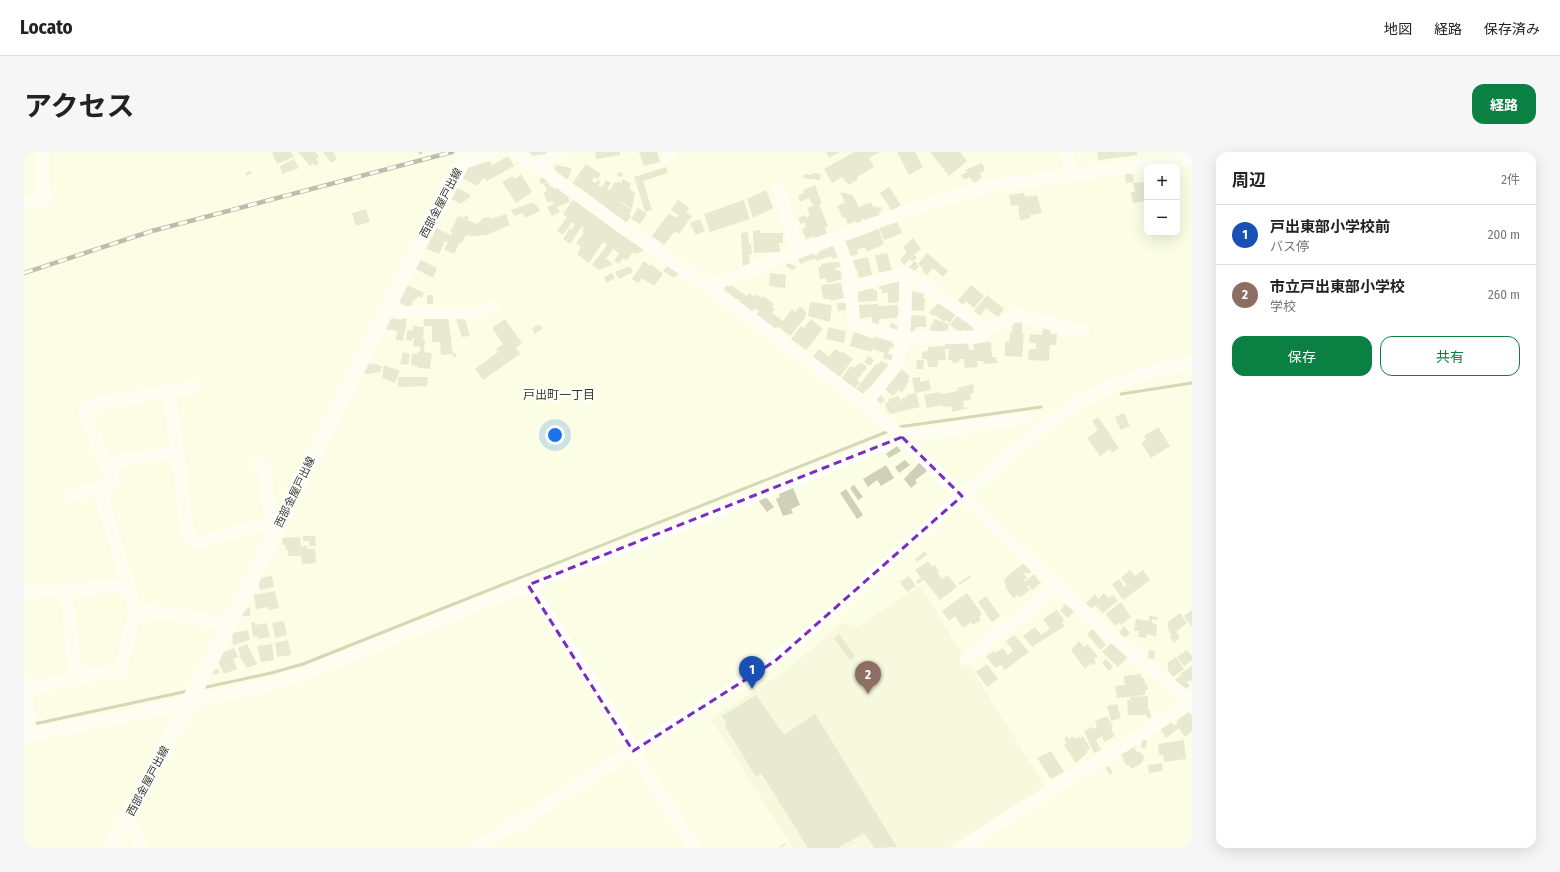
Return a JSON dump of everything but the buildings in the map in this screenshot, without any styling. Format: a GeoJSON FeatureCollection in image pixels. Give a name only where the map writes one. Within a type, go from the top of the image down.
{"type":"FeatureCollection","features":[{"type":"Feature","properties":{"kind":"main road","name":"西部金屋戸出線"},"geometry":{"type":"LineString","coordinates":[[111,848],[200,682],[231,621],[277,523],[463,161],[491,152]]}},
{"type":"Feature","properties":{"kind":"street"},"geometry":{"type":"LineString","coordinates":[[24,204],[44,201],[43,152]]}},
{"type":"Feature","properties":{"kind":"street"},"geometry":{"type":"LineString","coordinates":[[515,152],[539,166],[626,230],[708,286],[865,404],[1057,587],[1146,665],[1192,702],[960,848]]}},
{"type":"Feature","properties":{"kind":"street"},"geometry":{"type":"LineString","coordinates":[[539,166],[558,152]]}},
{"type":"Feature","properties":{"kind":"street"},"geometry":{"type":"LineString","coordinates":[[1067,152],[1071,175]]}},
{"type":"Feature","properties":{"kind":"street"},"geometry":{"type":"LineString","coordinates":[[708,286],[918,207],[991,186],[1192,159]]}},
{"type":"Feature","properties":{"kind":"street"},"geometry":{"type":"LineString","coordinates":[[779,190],[798,252]]}},
{"type":"Feature","properties":{"kind":"street"},"geometry":{"type":"LineString","coordinates":[[837,237],[847,262],[854,324],[903,338],[978,337],[983,334],[977,322],[906,273],[851,287]]}},
{"type":"Feature","properties":{"kind":"street"},"geometry":{"type":"LineString","coordinates":[[865,404],[898,362],[903,338],[906,273]]}},
{"type":"Feature","properties":{"kind":"street"},"geometry":{"type":"LineString","coordinates":[[386,312],[479,313],[494,306]]}},
{"type":"Feature","properties":{"kind":"street"},"geometry":{"type":"LineString","coordinates":[[980,329],[1002,324],[1018,313],[1033,319],[1084,332]]}},
{"type":"Feature","properties":{"kind":"street"},"geometry":{"type":"LineString","coordinates":[[477,848],[747,680],[775,661],[804,638],[962,496],[1044,426],[1084,400],[1114,385],[1149,372],[1192,363]]}},
{"type":"Feature","properties":{"kind":"street"},"geometry":{"type":"LineString","coordinates":[[67,496],[114,484],[84,411],[92,405],[194,387]]}},
{"type":"Feature","properties":{"kind":"street"},"geometry":{"type":"LineString","coordinates":[[169,391],[177,452],[179,456],[185,517],[190,540],[197,543],[277,523],[269,509],[265,470],[258,464]]}},
{"type":"Feature","properties":{"kind":"street"},"geometry":{"type":"LineString","coordinates":[[99,488],[136,610],[120,670],[76,679],[24,686],[28,731],[190,701],[277,683],[304,674],[528,585],[895,432],[1028,418]]}},
{"type":"Feature","properties":{"kind":"street"},"geometry":{"type":"LineString","coordinates":[[106,463],[177,452]]}},
{"type":"Feature","properties":{"kind":"street"},"geometry":{"type":"LineString","coordinates":[[528,585],[586,674],[694,848]]}},
{"type":"Feature","properties":{"kind":"street"},"geometry":{"type":"LineString","coordinates":[[24,592],[128,586]]}},
{"type":"Feature","properties":{"kind":"street"},"geometry":{"type":"LineString","coordinates":[[966,659],[1057,587]]}},
{"type":"Feature","properties":{"kind":"street"},"geometry":{"type":"LineString","coordinates":[[66,590],[76,679]]}},
{"type":"Feature","properties":{"kind":"street"},"geometry":{"type":"LineString","coordinates":[[136,610],[170,613],[216,622],[231,621]]}},
{"type":"Feature","properties":{"kind":"street"},"geometry":{"type":"LineString","coordinates":[[126,821],[134,830],[142,848]]}},
{"type":"Feature","properties":{"kind":"highlighted area"},"geometry":{"type":"Polygon","coordinates":[[[902,437],[962,496],[775,661],[633,751],[528,585],[902,437]]]}},
{"type":"Feature","properties":{"kind":"shaded area"},"geometry":{"type":"Polygon","coordinates":[[[920,586],[1045,787],[947,848],[859,848],[856,844],[848,848],[793,848],[711,719],[787,670],[843,622],[855,628],[920,586]]]}},
{"type":"Feature","properties":{"kind":"waterway"},"geometry":{"type":"LineString","coordinates":[[1121,394],[1192,383]]}},
{"type":"Feature","properties":{"kind":"waterway"},"geometry":{"type":"LineString","coordinates":[[898,427],[1041,407]]}},
{"type":"Feature","properties":{"kind":"waterway"},"geometry":{"type":"LineString","coordinates":[[202,688],[271,673],[303,664],[889,431]]}},
{"type":"Feature","properties":{"kind":"waterway"},"geometry":{"type":"LineString","coordinates":[[34,724],[188,691]]}},
{"type":"Feature","properties":{"kind":"railway"},"geometry":{"type":"LineString","coordinates":[[24,273],[152,231],[452,152]]}},
{"type":"Feature","properties":{"kind":"place","name":"戸出東部小学校前"},"geometry":{"type":"Point","coordinates":[752,689]}},
{"type":"Feature","properties":{"kind":"place","name":"市立戸出東部小学校"},"geometry":{"type":"Point","coordinates":[868,694]}},
{"type":"Feature","properties":{"kind":"district","name":"戸出町一丁目"},"geometry":{"type":"Point","coordinates":[559,395]}}]}
